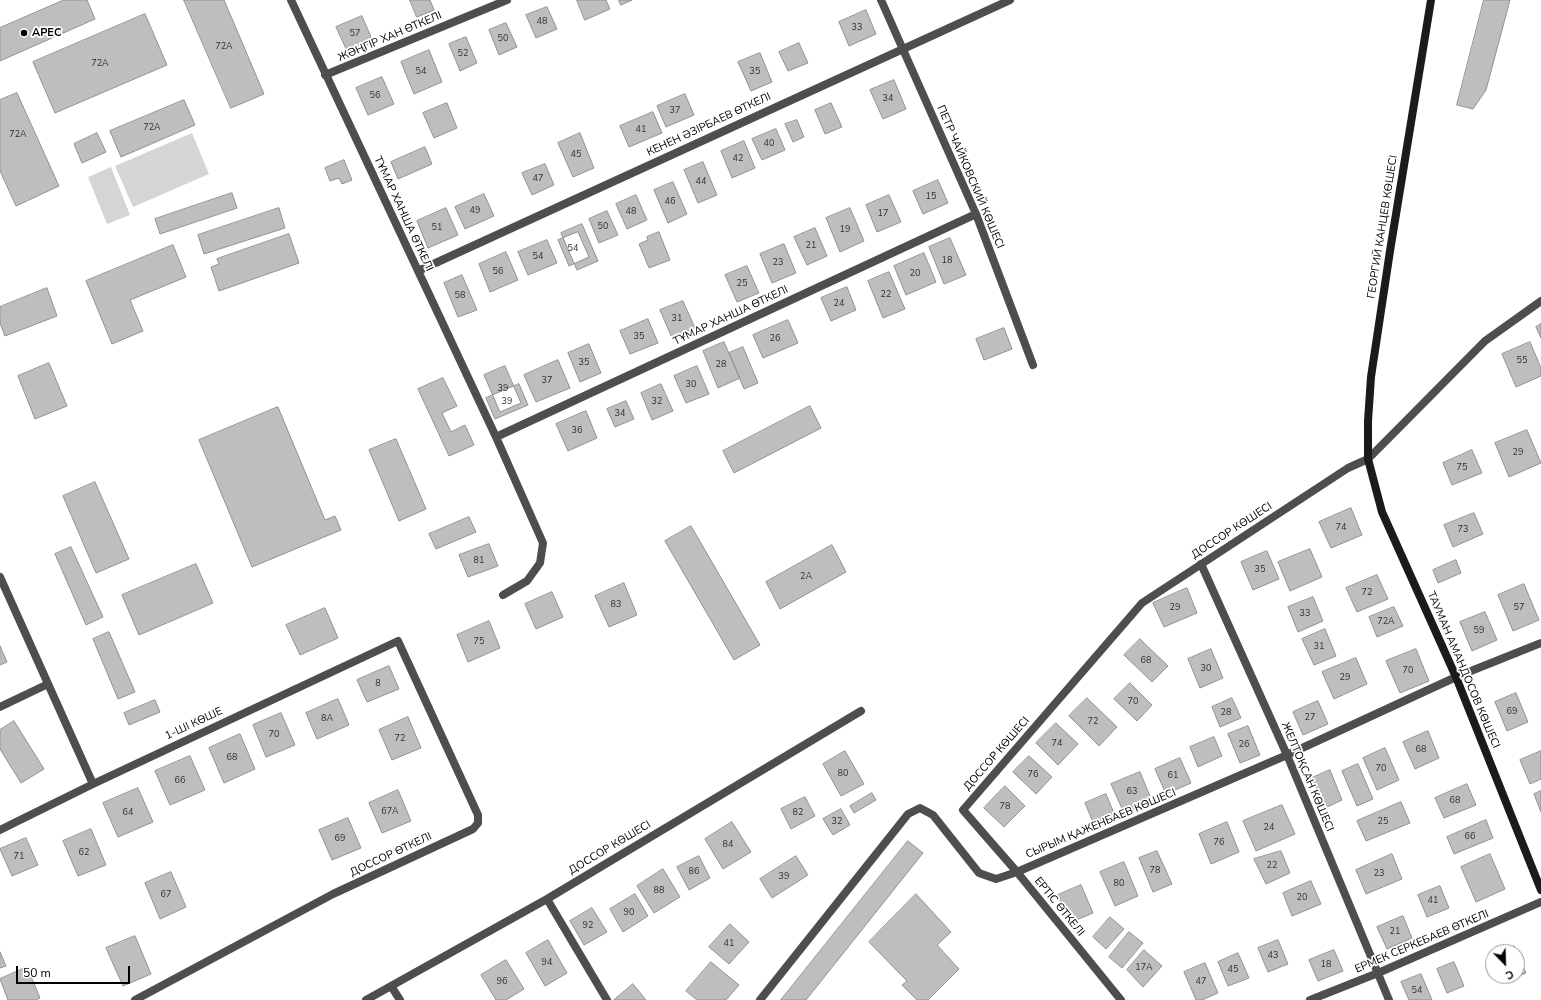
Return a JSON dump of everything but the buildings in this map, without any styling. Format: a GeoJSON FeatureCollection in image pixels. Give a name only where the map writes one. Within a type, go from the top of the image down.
{"type":"FeatureCollection","features":[{"type":"Feature","properties":{"kind":"main road","name":"ГЕОРГИЙ КАНЦЕВ КӨШЕСІ"},"geometry":{"type":"LineString","coordinates":[[1368,459],[1368,421],[1371,377],[1431,0]]}},
{"type":"Feature","properties":{"kind":"main road","name":"ТАУМАН АМАНДОСОВ КӨШЕСІ"},"geometry":{"type":"LineString","coordinates":[[1368,459],[1382,512],[1456,677],[1541,890]]}},
{"type":"Feature","properties":{"kind":"street","name":"ТҰМАР ХАНША ӨТКЕЛІ"},"geometry":{"type":"LineString","coordinates":[[291,0],[496,437],[544,543],[540,563],[527,581],[503,595]]}},
{"type":"Feature","properties":{"kind":"street","name":"ЖӘҢГІР ХАН ӨТКЕЛІ"},"geometry":{"type":"LineString","coordinates":[[326,75],[507,0]]}},
{"type":"Feature","properties":{"kind":"street","name":"ПЕТР ЧАЙКОВСКИЙ КӨШЕСІ"},"geometry":{"type":"LineString","coordinates":[[881,0],[976,214],[1033,365]]}},
{"type":"Feature","properties":{"kind":"street","name":"КЕНЕН ӘЗІРБАЕВ ӨТКЕЛІ"},"geometry":{"type":"LineString","coordinates":[[418,271],[1010,0]]}},
{"type":"Feature","properties":{"kind":"street","name":"ТҰМАР ХАНША ӨТКЕЛІ"},"geometry":{"type":"LineString","coordinates":[[496,437],[976,214]]}},
{"type":"Feature","properties":{"kind":"street","name":"ДОССОР КӨШЕСІ"},"geometry":{"type":"LineString","coordinates":[[963,810],[1142,603],[1348,468],[1368,459],[1485,340],[1541,301]]}},
{"type":"Feature","properties":{"kind":"street","name":"ЖЕЛТОҚСАН КӨШЕСІ"},"geometry":{"type":"LineString","coordinates":[[1201,564],[1287,755],[1389,1000]]}},
{"type":"Feature","properties":{"kind":"street"},"geometry":{"type":"LineString","coordinates":[[0,577],[93,784]]}},
{"type":"Feature","properties":{"kind":"street","name":"1-ШІ КӨШЕ"},"geometry":{"type":"LineString","coordinates":[[0,830],[93,784],[398,641]]}},
{"type":"Feature","properties":{"kind":"street","name":"ДОССОР ӨТКЕЛІ"},"geometry":{"type":"LineString","coordinates":[[135,1000],[333,894],[473,829],[478,823],[478,815],[398,641]]}},
{"type":"Feature","properties":{"kind":"street","name":"СЫРЫМ ҚАЖЕНБАЕВ КӨШЕСІ"},"geometry":{"type":"LineString","coordinates":[[760,1000],[908,814],[920,808],[933,815],[979,873],[996,879],[1017,872],[1287,755],[1456,677],[1541,642]]}},
{"type":"Feature","properties":{"kind":"street"},"geometry":{"type":"LineString","coordinates":[[0,706],[48,684]]}},
{"type":"Feature","properties":{"kind":"street","name":"ДОССОР КӨШЕСІ"},"geometry":{"type":"LineString","coordinates":[[366,1000],[547,899],[861,711]]}},
{"type":"Feature","properties":{"kind":"street","name":"ЕРТІС ӨТКЕЛІ"},"geometry":{"type":"LineString","coordinates":[[963,810],[1017,872],[1121,1000]]}},
{"type":"Feature","properties":{"kind":"street"},"geometry":{"type":"LineString","coordinates":[[547,899],[607,1000]]}},
{"type":"Feature","properties":{"kind":"street","name":"ЕРМЕК СЕРКЕБАЕВ ӨТКЕЛІ"},"geometry":{"type":"LineString","coordinates":[[1310,1000],[1378,973],[1541,902]]}},
{"type":"Feature","properties":{"kind":"street"},"geometry":{"type":"LineString","coordinates":[[391,986],[400,1000]]}},
{"type":"Feature","properties":{"kind":"shaded area"},"geometry":{"type":"Polygon","coordinates":[[[192,133],[209,174],[133,207],[115,166],[192,133]]]}},
{"type":"Feature","properties":{"kind":"shaded area"},"geometry":{"type":"Polygon","coordinates":[[[111,167],[130,215],[107,224],[88,177],[111,167]]]}},
{"type":"Feature","properties":{"kind":"place","name":"APEC"},"geometry":{"type":"Point","coordinates":[24,33]}}]}
